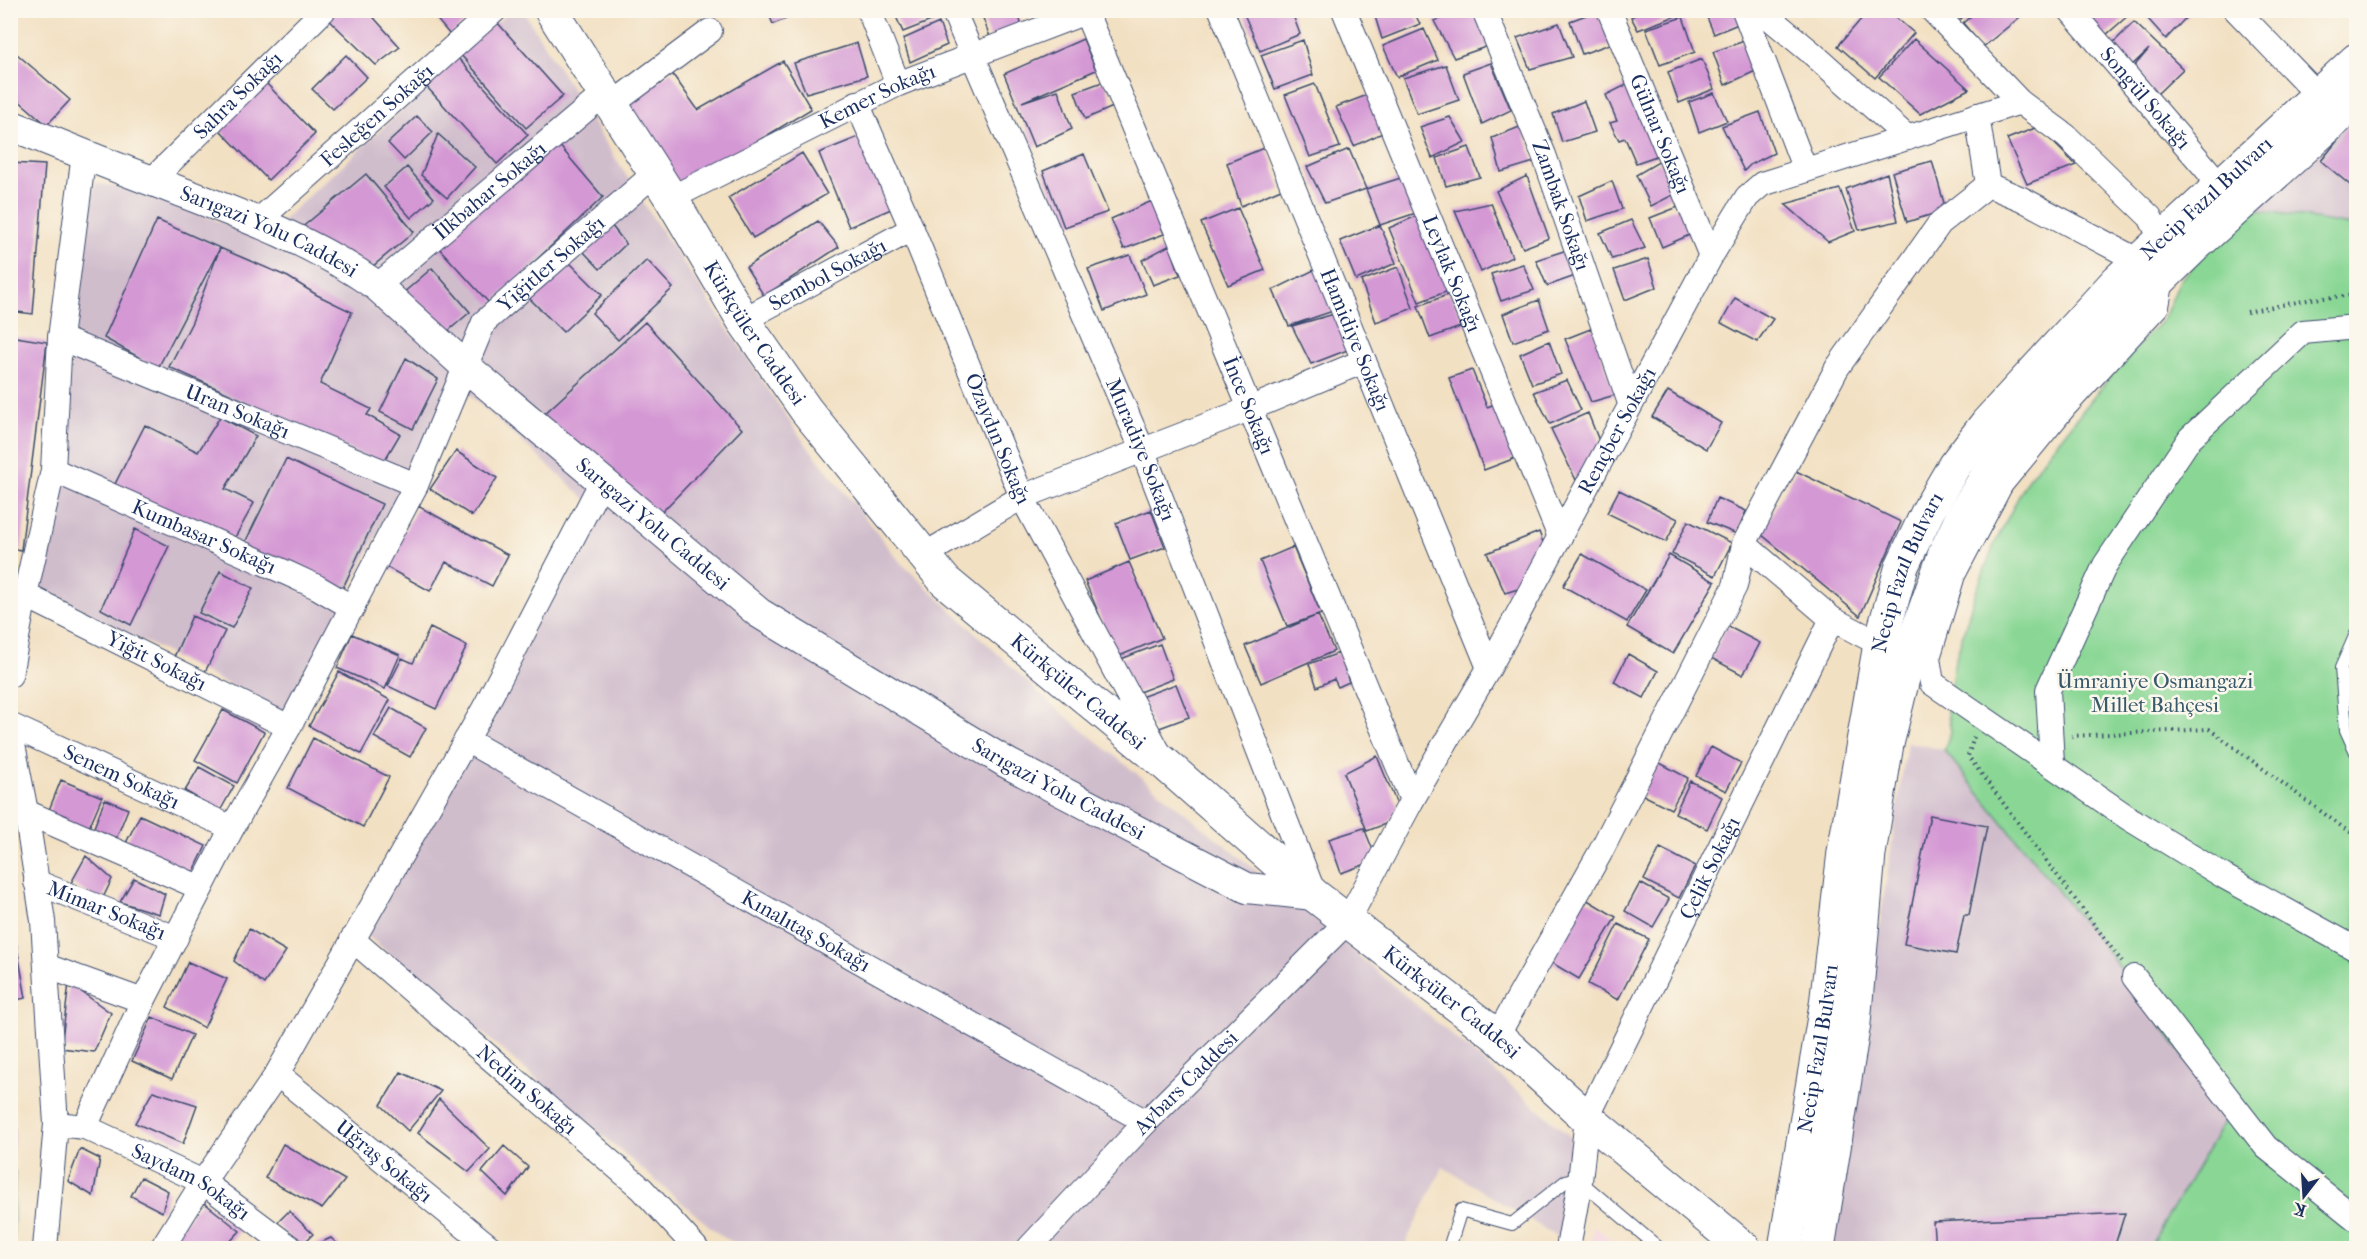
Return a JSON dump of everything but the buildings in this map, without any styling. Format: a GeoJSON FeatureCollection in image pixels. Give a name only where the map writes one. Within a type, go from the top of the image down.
{"type":"FeatureCollection","features":[{"type":"Feature","properties":{"kind":"main road","name":"Kürkçüler Caddesi"},"geometry":{"type":"LineString","coordinates":[[551,10],[743,320],[806,410],[945,581],[1164,763],[1314,895],[1497,1036],[1587,1118],[1744,1248]]}},
{"type":"Feature","properties":{"kind":"main road","name":"Necip Fazıl Bulvarı"},"geometry":{"type":"LineString","coordinates":[[1818,1248],[1854,1023],[1869,854],[1887,744],[1908,658],[1945,553],[1962,517],[1993,466],[2121,318],[2154,260],[2221,186],[2356,60]]}},
{"type":"Feature","properties":{"kind":"main road","name":"Necip Fazıl Bulvarı"},"geometry":{"type":"LineString","coordinates":[[1785,1248],[1826,1005],[1844,852],[1880,644],[1902,566],[1928,511],[1954,466],[1987,423],[2118,280],[2154,260],[2197,244],[2356,101]]}},
{"type":"Feature","properties":{"kind":"street","name":"Sahra Sokağı"},"geometry":{"type":"LineString","coordinates":[[151,181],[324,10]]}},
{"type":"Feature","properties":{"kind":"street","name":"Fesleğen Sokağı"},"geometry":{"type":"LineString","coordinates":[[258,221],[495,10]]}},
{"type":"Feature","properties":{"kind":"street"},"geometry":{"type":"LineString","coordinates":[[869,10],[898,84]]}},
{"type":"Feature","properties":{"kind":"street","name":"Muradiye Sokağı"},"geometry":{"type":"LineString","coordinates":[[953,10],[971,57],[1142,449],[1314,895]]}},
{"type":"Feature","properties":{"kind":"street","name":"Hamidiye Sokağı"},"geometry":{"type":"LineString","coordinates":[[1221,10],[1489,668]]}},
{"type":"Feature","properties":{"kind":"street","name":"Leylak Sokağı"},"geometry":{"type":"LineString","coordinates":[[1344,10],[1560,537]]}},
{"type":"Feature","properties":{"kind":"street","name":"Zambak Sokağı"},"geometry":{"type":"LineString","coordinates":[[1484,10],[1544,155],[1630,403]]}},
{"type":"Feature","properties":{"kind":"street","name":"Gülnar Sokağı"},"geometry":{"type":"LineString","coordinates":[[1609,10],[1711,256]]}},
{"type":"Feature","properties":{"kind":"street"},"geometry":{"type":"LineString","coordinates":[[1744,10],[1805,170]]}},
{"type":"Feature","properties":{"kind":"street"},"geometry":{"type":"LineString","coordinates":[[1760,10],[1814,54],[1908,138]]}},
{"type":"Feature","properties":{"kind":"street"},"geometry":{"type":"LineString","coordinates":[[1932,10],[2020,102],[2066,136],[2150,217],[2157,306],[2066,406],[2001,484],[1953,575],[1928,658],[1932,683],[2130,819],[2225,877],[2356,948]]}},
{"type":"Feature","properties":{"kind":"street","name":"Songül Sokağı"},"geometry":{"type":"LineString","coordinates":[[2070,10],[2221,186]]}},
{"type":"Feature","properties":{"kind":"street"},"geometry":{"type":"LineString","coordinates":[[2236,10],[2319,96]]}},
{"type":"Feature","properties":{"kind":"street","name":"Kemer Sokağı"},"geometry":{"type":"LineString","coordinates":[[662,186],[785,142],[857,103],[898,84],[1087,11]]}},
{"type":"Feature","properties":{"kind":"street","name":"İnce Sokağı"},"geometry":{"type":"LineString","coordinates":[[1087,11],[1249,410],[1412,800]]}},
{"type":"Feature","properties":{"kind":"street","name":"İlkbahar Sokağı"},"geometry":{"type":"LineString","coordinates":[[377,286],[607,99],[710,31]]}},
{"type":"Feature","properties":{"kind":"street","name":"Rençber Sokağı"},"geometry":{"type":"LineString","coordinates":[[1347,922],[1412,800],[1489,668],[1711,256],[1747,197],[1762,184],[2020,102]]}},
{"type":"Feature","properties":{"kind":"street","name":"Özaydın Sokağı"},"geometry":{"type":"LineString","coordinates":[[857,103],[912,229],[1022,497],[1164,763]]}},
{"type":"Feature","properties":{"kind":"street"},"geometry":{"type":"LineString","coordinates":[[1977,115],[1988,185]]}},
{"type":"Feature","properties":{"kind":"street","name":"Sarıgazi Yolu Caddesi"},"geometry":{"type":"LineString","coordinates":[[10,125],[258,221],[319,250],[377,286],[465,366],[759,613],[1007,763],[1247,888],[1314,895]]}},
{"type":"Feature","properties":{"kind":"street"},"geometry":{"type":"LineString","coordinates":[[10,675],[53,470],[60,338],[84,154]]}},
{"type":"Feature","properties":{"kind":"street"},"geometry":{"type":"LineString","coordinates":[[1988,185],[2154,260]]}},
{"type":"Feature","properties":{"kind":"street"},"geometry":{"type":"LineString","coordinates":[[1497,1036],[1600,853],[1735,585],[1744,544],[1837,368],[1940,223],[1988,185]]}},
{"type":"Feature","properties":{"kind":"street","name":"Yiğitler Sokağı"},"geometry":{"type":"LineString","coordinates":[[85,1127],[143,1001],[201,888],[232,828],[290,727],[416,485],[484,322],[662,186]]}},
{"type":"Feature","properties":{"kind":"street","name":"Sembol Sokağı"},"geometry":{"type":"LineString","coordinates":[[743,320],[912,229]]}},
{"type":"Feature","properties":{"kind":"street"},"geometry":{"type":"LineString","coordinates":[[2052,764],[2049,690],[2105,565],[2190,438],[2303,332],[2356,327]]}},
{"type":"Feature","properties":{"kind":"street","name":"Uran Sokağı"},"geometry":{"type":"LineString","coordinates":[[60,338],[416,485]]}},
{"type":"Feature","properties":{"kind":"street"},"geometry":{"type":"LineString","coordinates":[[924,555],[1022,497],[1142,449],[1249,410],[1364,361]]}},
{"type":"Feature","properties":{"kind":"street","name":"Kumbasar Sokağı"},"geometry":{"type":"LineString","coordinates":[[53,470],[298,579],[353,608]]}},
{"type":"Feature","properties":{"kind":"street"},"geometry":{"type":"LineString","coordinates":[[162,1248],[203,1182],[277,1074],[466,740],[602,481]]}},
{"type":"Feature","properties":{"kind":"street"},"geometry":{"type":"LineString","coordinates":[[1744,544],[1832,619],[1880,644]]}},
{"type":"Feature","properties":{"kind":"street","name":"Yiğit Sokağı"},"geometry":{"type":"LineString","coordinates":[[25,595],[290,727]]}},
{"type":"Feature","properties":{"kind":"street","name":"Çelik Sokağı"},"geometry":{"type":"LineString","coordinates":[[1569,1248],[1587,1118],[1832,619]]}},
{"type":"Feature","properties":{"kind":"street"},"geometry":{"type":"LineString","coordinates":[[10,727],[26,812],[42,921],[46,966],[56,1124],[47,1247]]}},
{"type":"Feature","properties":{"kind":"street","name":"Senem Sokağı"},"geometry":{"type":"LineString","coordinates":[[10,727],[232,828]]}},
{"type":"Feature","properties":{"kind":"street","name":"Kınalıtaş Sokağı"},"geometry":{"type":"LineString","coordinates":[[466,740],[1146,1122]]}},
{"type":"Feature","properties":{"kind":"street"},"geometry":{"type":"LineString","coordinates":[[26,812],[201,888]]}},
{"type":"Feature","properties":{"kind":"street","name":"Mimar Sokağı"},"geometry":{"type":"LineString","coordinates":[[36,882],[176,938]]}},
{"type":"Feature","properties":{"kind":"street","name":"Aybars Caddesi"},"geometry":{"type":"LineString","coordinates":[[1029,1248],[1146,1122],[1347,922]]}},
{"type":"Feature","properties":{"kind":"street","name":"Nedim Sokağı"},"geometry":{"type":"LineString","coordinates":[[352,939],[642,1189],[696,1248]]}},
{"type":"Feature","properties":{"kind":"street"},"geometry":{"type":"LineString","coordinates":[[46,966],[143,1001]]}},
{"type":"Feature","properties":{"kind":"street"},"geometry":{"type":"LineString","coordinates":[[2133,977],[2266,1147],[2356,1219]]}},
{"type":"Feature","properties":{"kind":"street","name":"Uğraş Sokağı"},"geometry":{"type":"LineString","coordinates":[[277,1074],[491,1248]]}},
{"type":"Feature","properties":{"kind":"street","name":"Saydam Sokağı"},"geometry":{"type":"LineString","coordinates":[[56,1124],[85,1127],[203,1182],[291,1248]]}},
{"type":"Feature","properties":{"kind":"lane"},"geometry":{"type":"LineString","coordinates":[[2356,634],[2341,668],[2346,730],[2356,752]]}},
{"type":"Feature","properties":{"kind":"lane"},"geometry":{"type":"LineString","coordinates":[[1449,1248],[1461,1209],[1512,1224],[1566,1181],[1572,1179],[1580,1180],[1659,1248]]}},
{"type":"Feature","properties":{"kind":"path"},"geometry":{"type":"LineString","coordinates":[[2247,312],[2312,299],[2356,295]]}},
{"type":"Feature","properties":{"kind":"path"},"geometry":{"type":"LineString","coordinates":[[1981,717],[1968,756],[2133,977]]}},
{"type":"Feature","properties":{"kind":"path"},"geometry":{"type":"LineString","coordinates":[[2051,737],[2209,729],[2356,835]]}},
{"type":"Feature","properties":{"kind":"shaded area"},"geometry":{"type":"Polygon","coordinates":[[[510,11],[523,11],[651,215],[801,438],[901,563],[1052,705],[1306,911],[1571,1137],[1561,1239],[1443,1167],[1403,1248],[745,1248],[721,1236],[367,935],[597,509],[455,382],[286,714],[40,588],[95,183],[157,194],[261,240],[510,11]]]}},
{"type":"Feature","properties":{"kind":"shaded area"},"geometry":{"type":"Polygon","coordinates":[[[2356,105],[2356,226],[2248,208],[2356,105]]]}},
{"type":"Feature","properties":{"kind":"shaded area"},"geometry":{"type":"Polygon","coordinates":[[[1907,742],[1944,750],[2118,965],[2228,1117],[2149,1248],[1831,1248],[1907,742]]]}},
{"type":"Feature","properties":{"kind":"shaded area"},"geometry":{"type":"Polygon","coordinates":[[[1594,1226],[1622,1248],[1590,1248],[1594,1226]]]}},
{"type":"Feature","properties":{"kind":"green space","name":"Ümraniye Osmangazi Millet Bahçesi"},"geometry":{"type":"Polygon","coordinates":[[[2248,208],[2356,226],[2356,1248],[2149,1248],[2227,1117],[2118,965],[1944,750],[1951,731],[1947,712],[1954,665],[1972,603],[1994,545],[2027,480],[2113,373],[2164,318],[2180,280],[2248,208]]]}},
{"type":"Feature","properties":{"kind":"green space"},"geometry":{"type":"Polygon","coordinates":[[[11,1171],[15,1171],[13,1248],[10,1248],[11,1171]]]}}]}
